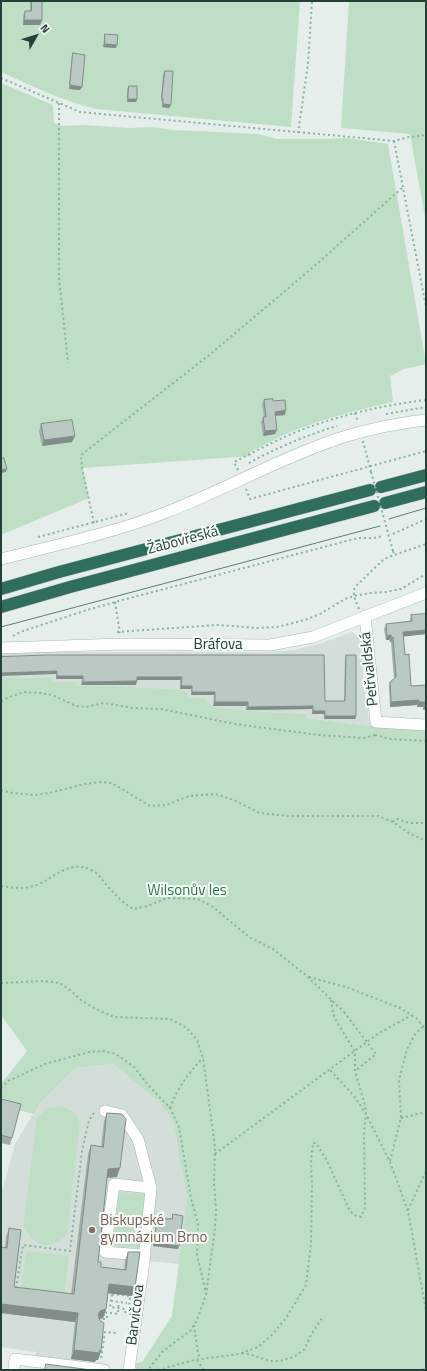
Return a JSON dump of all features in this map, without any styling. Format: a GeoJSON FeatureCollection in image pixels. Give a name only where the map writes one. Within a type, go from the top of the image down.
{"type":"FeatureCollection","features":[{"type":"Feature","properties":{"kind":"highway","name":"Žabovřeská"},"geometry":{"type":"LineString","coordinates":[[1,588],[426,475]]}},
{"type":"Feature","properties":{"kind":"highway","name":"Žabovřeská"},"geometry":{"type":"LineString","coordinates":[[1,607],[70,587],[426,492]]}},
{"type":"Feature","properties":{"kind":"street"},"geometry":{"type":"LineString","coordinates":[[1,559],[146,520],[200,499],[326,443],[360,432],[426,420]]}},
{"type":"Feature","properties":{"kind":"street","name":"Bráfova"},"geometry":{"type":"LineString","coordinates":[[4,644],[270,645],[313,636],[426,593]]}},
{"type":"Feature","properties":{"kind":"street","name":"Petřvaldská"},"geometry":{"type":"LineString","coordinates":[[365,616],[376,722]]}},
{"type":"Feature","properties":{"kind":"street"},"geometry":{"type":"LineString","coordinates":[[376,722],[426,725]]}},
{"type":"Feature","properties":{"kind":"street"},"geometry":{"type":"LineString","coordinates":[[105,1111],[122,1115],[138,1139],[151,1188],[114,1184],[105,1252],[144,1258]]}},
{"type":"Feature","properties":{"kind":"street","name":"Barvičova"},"geometry":{"type":"LineString","coordinates":[[130,1370],[151,1188]]}},
{"type":"Feature","properties":{"kind":"street"},"geometry":{"type":"LineString","coordinates":[[14,1370],[15,1359],[102,1363]]}},
{"type":"Feature","properties":{"kind":"path"},"geometry":{"type":"LineString","coordinates":[[298,132],[308,64],[312,1]]}},
{"type":"Feature","properties":{"kind":"path"},"geometry":{"type":"LineString","coordinates":[[1,78],[80,112],[394,141],[426,135]]}},
{"type":"Feature","properties":{"kind":"path"},"geometry":{"type":"LineString","coordinates":[[59,103],[60,278],[68,363]]}},
{"type":"Feature","properties":{"kind":"path"},"geometry":{"type":"LineString","coordinates":[[394,141],[405,205],[426,307]]}},
{"type":"Feature","properties":{"kind":"path"},"geometry":{"type":"LineString","coordinates":[[37,538],[94,523],[82,468],[81,455],[213,352],[311,269],[402,188]]}},
{"type":"Feature","properties":{"kind":"path"},"geometry":{"type":"LineString","coordinates":[[237,469],[234,462],[265,446],[300,431],[355,413],[407,402],[426,400]]}},
{"type":"Feature","properties":{"kind":"path"},"geometry":{"type":"LineString","coordinates":[[355,413],[358,421]]}},
{"type":"Feature","properties":{"kind":"path"},"geometry":{"type":"LineString","coordinates":[[364,445],[394,555]]}},
{"type":"Feature","properties":{"kind":"path"},"geometry":{"type":"LineString","coordinates":[[245,487],[250,499],[426,452]]}},
{"type":"Feature","properties":{"kind":"path"},"geometry":{"type":"LineString","coordinates":[[393,534],[426,519]]}},
{"type":"Feature","properties":{"kind":"path"},"geometry":{"type":"LineString","coordinates":[[4,644],[20,632],[115,602],[358,538],[374,538],[383,536]]}},
{"type":"Feature","properties":{"kind":"path"},"geometry":{"type":"LineString","coordinates":[[354,596],[355,587],[384,559],[426,544]]}},
{"type":"Feature","properties":{"kind":"path"},"geometry":{"type":"LineString","coordinates":[[113,633],[217,625],[258,628],[277,627],[305,620],[320,614],[345,599],[354,596],[386,592],[401,588],[426,574]]}},
{"type":"Feature","properties":{"kind":"path"},"geometry":{"type":"LineString","coordinates":[[115,602],[122,644]]}},
{"type":"Feature","properties":{"kind":"path"},"geometry":{"type":"LineString","coordinates":[[1,702],[24,692],[41,693],[52,695],[76,706],[86,707],[104,703],[133,708],[161,709],[235,724],[319,735],[364,738],[375,735],[390,739],[426,741]]}},
{"type":"Feature","properties":{"kind":"path"},"geometry":{"type":"LineString","coordinates":[[375,735],[376,722]]}},
{"type":"Feature","properties":{"kind":"path"},"geometry":{"type":"LineString","coordinates":[[1,790],[13,793],[36,795],[84,784],[102,782],[111,783],[150,806],[166,804],[189,796],[215,794],[234,800],[260,813],[288,816],[378,816],[393,822],[409,833],[426,841]]}},
{"type":"Feature","properties":{"kind":"path"},"geometry":{"type":"LineString","coordinates":[[393,822],[394,820],[397,820],[409,823],[426,823]]}},
{"type":"Feature","properties":{"kind":"path"},"geometry":{"type":"LineString","coordinates":[[1,886],[26,888],[35,885],[67,868],[82,866],[95,872],[124,904],[133,909],[148,906],[167,898],[198,899],[213,907],[249,937],[273,950],[308,977],[344,1012],[376,1054],[355,1071]]}},
{"type":"Feature","properties":{"kind":"path"},"geometry":{"type":"LineString","coordinates":[[308,977],[349,988],[400,1008],[412,1015],[426,1029]]}},
{"type":"Feature","properties":{"kind":"path"},"geometry":{"type":"LineString","coordinates":[[1,983],[44,981],[60,983],[82,1001],[114,1017],[170,1020],[187,1028],[197,1040],[203,1058],[212,1116],[215,1154],[215,1229],[206,1295],[197,1320],[190,1331],[162,1352],[148,1370]]}},
{"type":"Feature","properties":{"kind":"path"},"geometry":{"type":"LineString","coordinates":[[158,1370],[198,1359],[241,1353],[258,1347],[273,1334],[286,1318],[306,1285],[311,1244],[311,1160],[313,1143],[316,1143],[327,1161],[350,1211],[354,1215],[361,1217],[365,1208],[365,1105],[355,1071],[356,1052],[334,1017],[331,999]]}},
{"type":"Feature","properties":{"kind":"path"},"geometry":{"type":"LineString","coordinates":[[215,1154],[356,1052],[379,1033],[412,1015]]}},
{"type":"Feature","properties":{"kind":"path"},"geometry":{"type":"LineString","coordinates":[[390,1162],[401,1118],[399,1080],[407,1049],[416,1033],[424,1026]]}},
{"type":"Feature","properties":{"kind":"path"},"geometry":{"type":"LineString","coordinates":[[1,1088],[8,1081],[45,1064],[89,1052],[104,1051],[116,1054],[134,1066],[148,1085],[170,1108],[179,1127],[191,1198],[198,1224],[197,1255],[206,1295]]}},
{"type":"Feature","properties":{"kind":"path"},"geometry":{"type":"LineString","coordinates":[[170,1108],[185,1078],[203,1058]]}},
{"type":"Feature","properties":{"kind":"path"},"geometry":{"type":"LineString","coordinates":[[330,1070],[354,1096],[366,1114],[390,1162],[408,1212],[426,1311]]}},
{"type":"Feature","properties":{"kind":"path"},"geometry":{"type":"LineString","coordinates":[[16,1289],[23,1244],[70,1251],[82,1152],[89,1120],[96,1109],[105,1111]]}},
{"type":"Feature","properties":{"kind":"path"},"geometry":{"type":"LineString","coordinates":[[401,1118],[426,1112]]}},
{"type":"Feature","properties":{"kind":"path"},"geometry":{"type":"LineString","coordinates":[[408,1212],[426,1170]]}},
{"type":"Feature","properties":{"kind":"path"},"geometry":{"type":"LineString","coordinates":[[112,1294],[130,1296],[130,1303],[129,1306],[133,1306],[132,1313],[124,1312],[125,1309],[110,1307],[112,1294]]}},
{"type":"Feature","properties":{"kind":"path"},"geometry":{"type":"LineString","coordinates":[[102,1300],[130,1303]]}},
{"type":"Feature","properties":{"kind":"path"},"geometry":{"type":"LineString","coordinates":[[103,1319],[107,1319],[107,1315],[104,1315],[104,1312],[118,1313],[120,1302]]}},
{"type":"Feature","properties":{"kind":"path"},"geometry":{"type":"LineString","coordinates":[[105,1306],[104,1311],[109,1311],[109,1313]]}},
{"type":"Feature","properties":{"kind":"path"},"geometry":{"type":"LineString","coordinates":[[241,1353],[252,1355],[268,1361],[280,1361],[292,1357],[304,1350],[311,1335],[322,1318]]}},
{"type":"Feature","properties":{"kind":"path"},"geometry":{"type":"LineString","coordinates":[[194,1324],[198,1359],[204,1370]]}},
{"type":"Feature","properties":{"kind":"path"},"geometry":{"type":"LineString","coordinates":[[102,1363],[105,1332],[116,1333]]}},
{"type":"Feature","properties":{"kind":"path"},"geometry":{"type":"LineString","coordinates":[[98,1354],[100,1354],[102,1363]]}},
{"type":"Feature","properties":{"kind":"path"},"geometry":{"type":"LineString","coordinates":[[422,1370],[426,1366]]}},
{"type":"Feature","properties":{"kind":"shaded area"},"geometry":{"type":"Polygon","coordinates":[[[352,632],[360,637],[366,709],[368,709],[370,726],[306,718],[306,714],[250,711],[213,707],[204,698],[114,686],[76,686],[76,682],[53,682],[52,677],[1,678],[1,652],[265,652],[295,650],[322,643],[352,632]]]}},
{"type":"Feature","properties":{"kind":"shaded area","name":"Biskupské gymnázium Brno"},"geometry":{"type":"Polygon","coordinates":[[[113,1064],[160,1103],[174,1124],[187,1200],[180,1264],[149,1261],[134,1296],[106,1293],[98,1360],[78,1358],[78,1362],[36,1357],[36,1352],[1,1347],[1,1195],[15,1144],[40,1103],[75,1068],[113,1064]]]}},
{"type":"Feature","properties":{"kind":"green space"},"geometry":{"type":"Polygon","coordinates":[[[1,1],[300,1],[291,127],[96,109],[72,102],[36,88],[1,72],[1,1]]]}},
{"type":"Feature","properties":{"kind":"green space"},"geometry":{"type":"Polygon","coordinates":[[[349,1],[426,1],[426,223],[410,134],[341,128],[349,1]]]}},
{"type":"Feature","properties":{"kind":"green space"},"geometry":{"type":"Polygon","coordinates":[[[1,83],[53,105],[54,123],[62,126],[82,125],[129,128],[153,127],[173,130],[258,134],[276,139],[346,138],[388,144],[426,364],[404,369],[390,376],[393,402],[344,414],[295,430],[250,452],[251,456],[83,468],[89,498],[1,535],[1,83]]]}},
{"type":"Feature","properties":{"kind":"green space","name":"Wilsonův les"},"geometry":{"type":"Polygon","coordinates":[[[52,677],[53,682],[76,682],[76,686],[114,686],[181,690],[187,692],[188,697],[204,698],[213,707],[250,711],[306,714],[306,718],[370,726],[426,730],[426,1370],[136,1370],[136,1363],[142,1362],[172,1316],[187,1200],[174,1124],[160,1103],[113,1064],[75,1068],[40,1103],[34,1114],[10,1108],[1,1100],[1,1084],[27,1051],[1,1015],[1,678],[52,677]]]}},
{"type":"Feature","properties":{"kind":"green space"},"geometry":{"type":"Polygon","coordinates":[[[62,1106],[75,1113],[80,1122],[67,1235],[58,1242],[44,1246],[32,1239],[23,1227],[37,1118],[47,1108],[62,1106]]]}},
{"type":"Feature","properties":{"kind":"green space"},"geometry":{"type":"Polygon","coordinates":[[[119,1192],[146,1194],[140,1248],[114,1246],[119,1192]]]}},
{"type":"Feature","properties":{"kind":"green space"},"geometry":{"type":"Polygon","coordinates":[[[26,1251],[69,1256],[64,1297],[21,1291],[26,1251]]]}},
{"type":"Feature","properties":{"kind":"building"},"geometry":{"type":"Polygon","coordinates":[[[32,1],[42,1],[42,20],[24,20],[25,11],[31,11],[32,1]]]}},
{"type":"Feature","properties":{"kind":"building"},"geometry":{"type":"Polygon","coordinates":[[[105,34],[118,35],[117,45],[105,44],[105,34]]]}},
{"type":"Feature","properties":{"kind":"building"},"geometry":{"type":"Polygon","coordinates":[[[73,53],[85,55],[82,87],[70,85],[73,53]]]}},
{"type":"Feature","properties":{"kind":"building"},"geometry":{"type":"Polygon","coordinates":[[[165,71],[173,71],[171,105],[163,104],[162,98],[165,71]]]}},
{"type":"Feature","properties":{"kind":"building"},"geometry":{"type":"Polygon","coordinates":[[[129,86],[137,86],[137,99],[128,99],[129,86]]]}},
{"type":"Feature","properties":{"kind":"building"},"geometry":{"type":"Polygon","coordinates":[[[273,399],[273,401],[285,400],[286,410],[275,412],[277,430],[265,431],[263,417],[266,417],[264,400],[273,399]]]}},
{"type":"Feature","properties":{"kind":"building"},"geometry":{"type":"Polygon","coordinates":[[[72,420],[75,436],[44,440],[41,424],[72,420]]]}},
{"type":"Feature","properties":{"kind":"building"},"geometry":{"type":"Polygon","coordinates":[[[4,458],[7,469],[1,470],[1,459],[4,458]]]}},
{"type":"Feature","properties":{"kind":"building"},"geometry":{"type":"Polygon","coordinates":[[[426,614],[426,630],[403,632],[405,655],[409,654],[411,686],[426,685],[426,705],[425,702],[419,702],[419,700],[391,702],[390,682],[396,677],[393,637],[391,638],[391,635],[387,636],[386,624],[412,621],[411,615],[426,614]]]}},
{"type":"Feature","properties":{"kind":"building"},"geometry":{"type":"Polygon","coordinates":[[[47,655],[324,655],[325,701],[345,701],[346,655],[356,655],[356,716],[325,716],[325,711],[313,711],[313,706],[248,707],[248,702],[215,702],[215,692],[192,692],[192,686],[181,686],[182,677],[137,677],[137,681],[83,682],[83,676],[57,676],[57,671],[1,673],[1,657],[47,655]]]}},
{"type":"Feature","properties":{"kind":"building"},"geometry":{"type":"Polygon","coordinates":[[[1,1099],[21,1104],[12,1138],[1,1135],[1,1099]]]}},
{"type":"Feature","properties":{"kind":"building"},"geometry":{"type":"Polygon","coordinates":[[[107,1113],[122,1114],[126,1119],[120,1168],[108,1169],[98,1262],[101,1262],[101,1267],[126,1270],[128,1252],[140,1252],[135,1287],[109,1284],[106,1309],[100,1311],[98,1315],[100,1321],[104,1323],[101,1351],[99,1351],[99,1353],[74,1350],[78,1313],[1,1304],[1,1247],[7,1248],[9,1228],[21,1230],[14,1287],[74,1294],[91,1145],[103,1147],[107,1113]]]}},
{"type":"Feature","properties":{"kind":"building"},"geometry":{"type":"Polygon","coordinates":[[[173,1214],[183,1216],[179,1246],[154,1243],[157,1218],[172,1219],[173,1214]]]}},
{"type":"Feature","properties":{"kind":"building"},"geometry":{"type":"Polygon","coordinates":[[[46,1364],[91,1370],[45,1370],[46,1364]]]}},
{"type":"Feature","properties":{"kind":"tram line"},"geometry":{"type":"LineString","coordinates":[[389,519],[426,508]]}},
{"type":"Feature","properties":{"kind":"tram line"},"geometry":{"type":"LineString","coordinates":[[1,627],[380,526]]}},
{"type":"Feature","properties":{"kind":"place","name":"Biskupské gymnázium Brno"},"geometry":{"type":"Point","coordinates":[92,1230]}}]}
